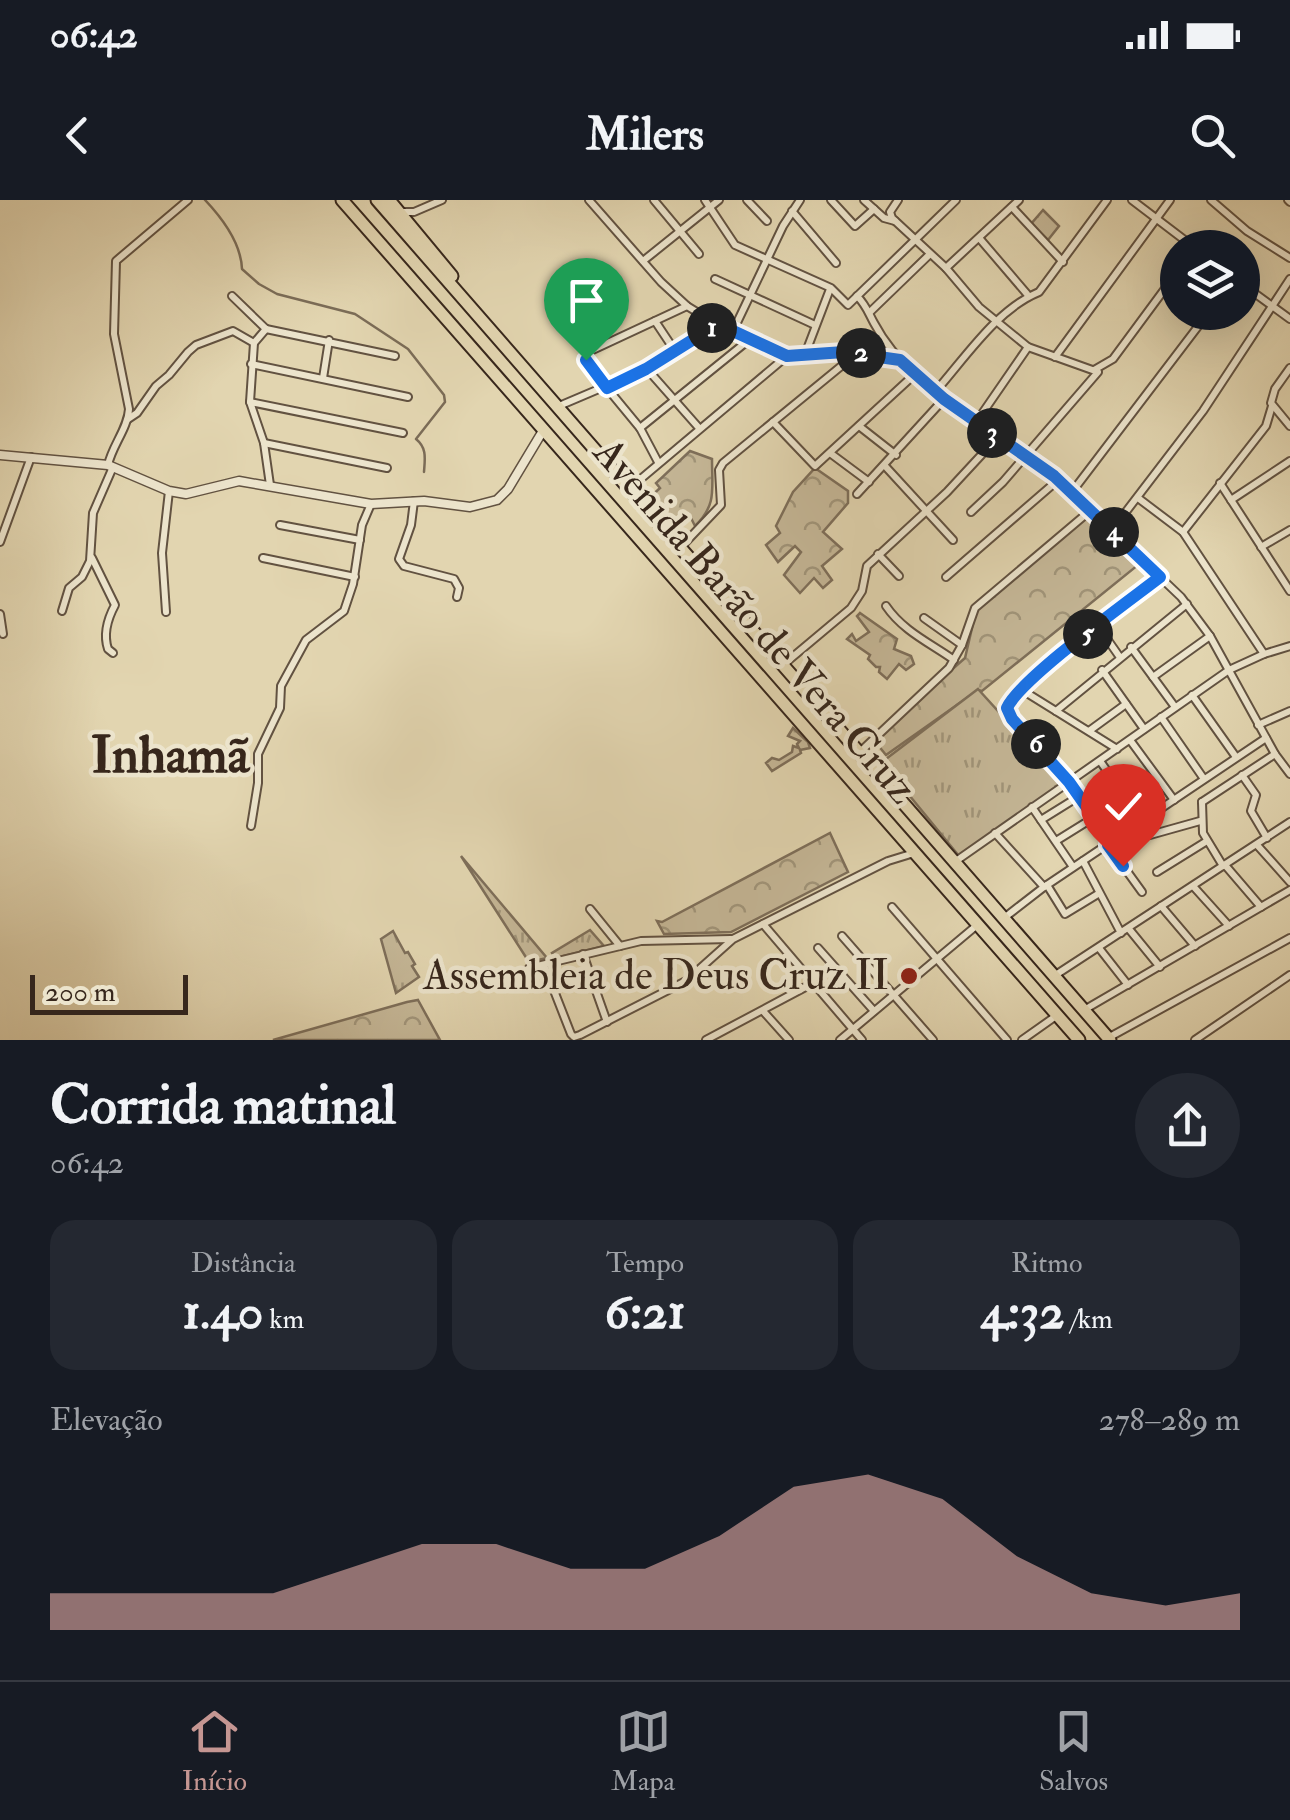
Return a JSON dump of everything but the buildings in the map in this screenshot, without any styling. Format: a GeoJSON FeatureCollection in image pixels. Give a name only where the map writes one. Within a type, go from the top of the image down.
{"type":"FeatureCollection","features":[{"type":"Feature","properties":{"kind":"highway","name":"Avenida Barão de Vera Cruz"},"geometry":{"type":"LineString","coordinates":[[342,200],[1079,1040]]}},
{"type":"Feature","properties":{"kind":"highway","name":"Avenida Barão de Vera Cruz"},"geometry":{"type":"LineString","coordinates":[[376,200],[1109,1039]]}},
{"type":"Feature","properties":{"kind":"highway"},"geometry":{"type":"LineString","coordinates":[[389,200],[449,271],[469,305]]}},
{"type":"Feature","properties":{"kind":"highway"},"geometry":{"type":"LineString","coordinates":[[604,498],[604,480],[610,477],[627,485]]}},
{"type":"Feature","properties":{"kind":"highway"},"geometry":{"type":"LineString","coordinates":[[851,780],[864,778],[870,763]]}},
{"type":"Feature","properties":{"kind":"street"},"geometry":{"type":"LineString","coordinates":[[128,419],[127,389],[114,334],[116,262],[188,200]]}},
{"type":"Feature","properties":{"kind":"street"},"geometry":{"type":"LineString","coordinates":[[399,211],[425,209],[442,200]]}},
{"type":"Feature","properties":{"kind":"street"},"geometry":{"type":"LineString","coordinates":[[589,200],[687,306],[718,324],[787,356],[858,352],[900,360]]}},
{"type":"Feature","properties":{"kind":"street"},"geometry":{"type":"LineString","coordinates":[[654,200],[698,254]]}},
{"type":"Feature","properties":{"kind":"street"},"geometry":{"type":"LineString","coordinates":[[705,200],[736,245],[830,288],[848,305],[956,200]]}},
{"type":"Feature","properties":{"kind":"street"},"geometry":{"type":"LineString","coordinates":[[643,261],[719,200]]}},
{"type":"Feature","properties":{"kind":"street"},"geometry":{"type":"LineString","coordinates":[[747,200],[768,221]]}},
{"type":"Feature","properties":{"kind":"street"},"geometry":{"type":"LineString","coordinates":[[733,331],[791,210],[800,200]]}},
{"type":"Feature","properties":{"kind":"street"},"geometry":{"type":"LineString","coordinates":[[832,200],[855,226],[874,209]]}},
{"type":"Feature","properties":{"kind":"street"},"geometry":{"type":"LineString","coordinates":[[864,200],[884,218],[895,221]]}},
{"type":"Feature","properties":{"kind":"street"},"geometry":{"type":"LineString","coordinates":[[898,200],[890,212],[895,221],[996,322],[1028,347],[1096,371]]}},
{"type":"Feature","properties":{"kind":"street"},"geometry":{"type":"LineString","coordinates":[[946,268],[1019,200]]}},
{"type":"Feature","properties":{"kind":"street"},"geometry":{"type":"LineString","coordinates":[[935,392],[996,322],[1028,294],[1039,292],[1107,200]]}},
{"type":"Feature","properties":{"kind":"street"},"geometry":{"type":"LineString","coordinates":[[1132,200],[1172,230]]}},
{"type":"Feature","properties":{"kind":"street"},"geometry":{"type":"LineString","coordinates":[[1055,357],[1170,200]]}},
{"type":"Feature","properties":{"kind":"street"},"geometry":{"type":"LineString","coordinates":[[1211,200],[1247,231],[1287,257],[1290,245]]}},
{"type":"Feature","properties":{"kind":"street"},"geometry":{"type":"LineString","coordinates":[[1012,207],[1063,262]]}},
{"type":"Feature","properties":{"kind":"street"},"geometry":{"type":"LineString","coordinates":[[414,227],[425,209]]}},
{"type":"Feature","properties":{"kind":"street"},"geometry":{"type":"LineString","coordinates":[[791,210],[836,263]]}},
{"type":"Feature","properties":{"kind":"street"},"geometry":{"type":"LineString","coordinates":[[980,239],[1028,294]]}},
{"type":"Feature","properties":{"kind":"street"},"geometry":{"type":"LineString","coordinates":[[870,312],[930,254]]}},
{"type":"Feature","properties":{"kind":"street"},"geometry":{"type":"LineString","coordinates":[[715,278],[816,325]]}},
{"type":"Feature","properties":{"kind":"street"},"geometry":{"type":"LineString","coordinates":[[1112,530],[1203,411],[1290,279]]}},
{"type":"Feature","properties":{"kind":"street"},"geometry":{"type":"LineString","coordinates":[[804,357],[830,288]]}},
{"type":"Feature","properties":{"kind":"street"},"geometry":{"type":"LineString","coordinates":[[971,512],[1026,456],[1096,371],[1113,359],[1160,295]]}},
{"type":"Feature","properties":{"kind":"street"},"geometry":{"type":"LineString","coordinates":[[232,296],[266,329],[395,356]]}},
{"type":"Feature","properties":{"kind":"street"},"geometry":{"type":"LineString","coordinates":[[857,296],[900,360],[944,399],[1058,480],[1187,604],[1210,636],[1258,725],[1290,774]]}},
{"type":"Feature","properties":{"kind":"street"},"geometry":{"type":"LineString","coordinates":[[1260,298],[1290,320]]}},
{"type":"Feature","properties":{"kind":"street"},"geometry":{"type":"LineString","coordinates":[[658,462],[640,428],[584,354],[687,306]]}},
{"type":"Feature","properties":{"kind":"street"},"geometry":{"type":"LineString","coordinates":[[655,321],[674,351]]}},
{"type":"Feature","properties":{"kind":"street"},"geometry":{"type":"LineString","coordinates":[[558,407],[646,369],[718,324]]}},
{"type":"Feature","properties":{"kind":"street"},"geometry":{"type":"LineString","coordinates":[[266,329],[254,342],[250,402],[264,444],[270,484]]}},
{"type":"Feature","properties":{"kind":"street"},"geometry":{"type":"LineString","coordinates":[[113,653],[106,639],[108,618],[115,605],[92,556],[90,524],[110,466],[111,448],[128,419],[196,345],[234,330],[254,342]]}},
{"type":"Feature","properties":{"kind":"street"},"geometry":{"type":"LineString","coordinates":[[1072,492],[1196,330]]}},
{"type":"Feature","properties":{"kind":"street"},"geometry":{"type":"LineString","coordinates":[[640,428],[750,339]]}},
{"type":"Feature","properties":{"kind":"street"},"geometry":{"type":"LineString","coordinates":[[322,378],[329,340]]}},
{"type":"Feature","properties":{"kind":"street"},"geometry":{"type":"LineString","coordinates":[[977,422],[1028,347]]}},
{"type":"Feature","properties":{"kind":"street"},"geometry":{"type":"LineString","coordinates":[[681,547],[721,505],[720,466],[858,352]]}},
{"type":"Feature","properties":{"kind":"street"},"geometry":{"type":"LineString","coordinates":[[627,485],[787,356]]}},
{"type":"Feature","properties":{"kind":"street"},"geometry":{"type":"LineString","coordinates":[[252,364],[408,397]]}},
{"type":"Feature","properties":{"kind":"street"},"geometry":{"type":"LineString","coordinates":[[1183,532],[1266,426],[1272,403],[1290,368]]}},
{"type":"Feature","properties":{"kind":"street"},"geometry":{"type":"LineString","coordinates":[[646,369],[700,428]]}},
{"type":"Feature","properties":{"kind":"street"},"geometry":{"type":"LineString","coordinates":[[773,422],[812,465],[915,374]]}},
{"type":"Feature","properties":{"kind":"street"},"geometry":{"type":"LineString","coordinates":[[857,494],[944,399]]}},
{"type":"Feature","properties":{"kind":"street"},"geometry":{"type":"LineString","coordinates":[[250,402],[403,434]]}},
{"type":"Feature","properties":{"kind":"street"},"geometry":{"type":"LineString","coordinates":[[1272,403],[1290,426]]}},
{"type":"Feature","properties":{"kind":"street"},"geometry":{"type":"LineString","coordinates":[[859,426],[896,454]]}},
{"type":"Feature","properties":{"kind":"street"},"geometry":{"type":"LineString","coordinates":[[0,455],[110,466],[169,491],[194,494],[239,481],[371,504],[414,501],[470,506],[497,500],[512,483],[544,429]]}},
{"type":"Feature","properties":{"kind":"street"},"geometry":{"type":"LineString","coordinates":[[784,664],[856,603],[865,570],[878,554],[926,512],[998,437]]}},
{"type":"Feature","properties":{"kind":"street"},"geometry":{"type":"LineString","coordinates":[[264,444],[387,468]]}},
{"type":"Feature","properties":{"kind":"street"},"geometry":{"type":"LineString","coordinates":[[830,453],[869,482]]}},
{"type":"Feature","properties":{"kind":"street"},"geometry":{"type":"LineString","coordinates":[[0,542],[32,457]]}},
{"type":"Feature","properties":{"kind":"street"},"geometry":{"type":"LineString","coordinates":[[1231,500],[1290,462]]}},
{"type":"Feature","properties":{"kind":"street"},"geometry":{"type":"LineString","coordinates":[[886,466],[952,540]]}},
{"type":"Feature","properties":{"kind":"street"},"geometry":{"type":"LineString","coordinates":[[946,577],[1058,480]]}},
{"type":"Feature","properties":{"kind":"street"},"geometry":{"type":"LineString","coordinates":[[1220,483],[1290,591]]}},
{"type":"Feature","properties":{"kind":"street"},"geometry":{"type":"LineString","coordinates":[[166,612],[162,554],[169,491]]}},
{"type":"Feature","properties":{"kind":"street"},"geometry":{"type":"LineString","coordinates":[[1138,498],[1183,532],[1264,654]]}},
{"type":"Feature","properties":{"kind":"street"},"geometry":{"type":"LineString","coordinates":[[414,501],[411,525],[399,553],[401,564],[449,576],[457,583],[457,598]]}},
{"type":"Feature","properties":{"kind":"street"},"geometry":{"type":"LineString","coordinates":[[251,826],[258,754],[280,708],[281,686],[306,640],[344,611],[371,504]]}},
{"type":"Feature","properties":{"kind":"street"},"geometry":{"type":"LineString","coordinates":[[860,752],[943,674],[962,645],[975,608],[1091,510]]}},
{"type":"Feature","properties":{"kind":"street"},"geometry":{"type":"LineString","coordinates":[[280,525],[360,540]]}},
{"type":"Feature","properties":{"kind":"street"},"geometry":{"type":"LineString","coordinates":[[1261,547],[1290,530]]}},
{"type":"Feature","properties":{"kind":"street"},"geometry":{"type":"LineString","coordinates":[[878,554],[900,576]]}},
{"type":"Feature","properties":{"kind":"street"},"geometry":{"type":"LineString","coordinates":[[62,611],[68,588],[82,577],[92,556]]}},
{"type":"Feature","properties":{"kind":"street"},"geometry":{"type":"LineString","coordinates":[[263,558],[354,576]]}},
{"type":"Feature","properties":{"kind":"street"},"geometry":{"type":"LineString","coordinates":[[1142,892],[1069,782],[1012,719],[1007,708],[1022,690],[1160,577]]}},
{"type":"Feature","properties":{"kind":"street"},"geometry":{"type":"LineString","coordinates":[[1056,710],[1187,604]]}},
{"type":"Feature","properties":{"kind":"street"},"geometry":{"type":"LineString","coordinates":[[886,606],[903,628],[914,631],[954,660]]}},
{"type":"Feature","properties":{"kind":"street"},"geometry":{"type":"LineString","coordinates":[[0,614],[3,634]]}},
{"type":"Feature","properties":{"kind":"street"},"geometry":{"type":"LineString","coordinates":[[924,618],[962,645]]}},
{"type":"Feature","properties":{"kind":"street"},"geometry":{"type":"LineString","coordinates":[[1098,626],[1119,656]]}},
{"type":"Feature","properties":{"kind":"street"},"geometry":{"type":"LineString","coordinates":[[1153,677],[1210,636]]}},
{"type":"Feature","properties":{"kind":"street"},"geometry":{"type":"LineString","coordinates":[[955,862],[1229,670],[1290,646]]}},
{"type":"Feature","properties":{"kind":"street"},"geometry":{"type":"LineString","coordinates":[[1131,647],[1175,707]]}},
{"type":"Feature","properties":{"kind":"street"},"geometry":{"type":"LineString","coordinates":[[1102,670],[1144,730]]}},
{"type":"Feature","properties":{"kind":"street"},"geometry":{"type":"LineString","coordinates":[[1022,690],[1117,749]]}},
{"type":"Feature","properties":{"kind":"street"},"geometry":{"type":"LineString","coordinates":[[1192,695],[1236,757]]}},
{"type":"Feature","properties":{"kind":"street"},"geometry":{"type":"LineString","coordinates":[[1089,731],[1126,704]]}},
{"type":"Feature","properties":{"kind":"street"},"geometry":{"type":"LineString","coordinates":[[1258,725],[1290,711]]}},
{"type":"Feature","properties":{"kind":"street"},"geometry":{"type":"LineString","coordinates":[[1161,717],[1204,779]]}},
{"type":"Feature","properties":{"kind":"street"},"geometry":{"type":"LineString","coordinates":[[1004,918],[1045,886],[1266,738]]}},
{"type":"Feature","properties":{"kind":"street"},"geometry":{"type":"LineString","coordinates":[[1130,740],[1174,800]]}},
{"type":"Feature","properties":{"kind":"street"},"geometry":{"type":"LineString","coordinates":[[1202,802],[1275,754]]}},
{"type":"Feature","properties":{"kind":"street"},"geometry":{"type":"LineString","coordinates":[[1100,761],[1143,822]]}},
{"type":"Feature","properties":{"kind":"street"},"geometry":{"type":"LineString","coordinates":[[1242,775],[1256,794],[1251,811],[1267,838]]}},
{"type":"Feature","properties":{"kind":"street"},"geometry":{"type":"LineString","coordinates":[[1192,788],[1202,802],[1200,821],[1207,841],[1262,908]]}},
{"type":"Feature","properties":{"kind":"street"},"geometry":{"type":"LineString","coordinates":[[1040,820],[1078,796]]}},
{"type":"Feature","properties":{"kind":"street"},"geometry":{"type":"LineString","coordinates":[[1032,807],[1073,868]]}},
{"type":"Feature","properties":{"kind":"street"},"geometry":{"type":"LineString","coordinates":[[1055,842],[1093,818]]}},
{"type":"Feature","properties":{"kind":"street"},"geometry":{"type":"LineString","coordinates":[[1120,837],[1150,835],[1200,821]]}},
{"type":"Feature","properties":{"kind":"street"},"geometry":{"type":"LineString","coordinates":[[1054,976],[1290,822]]}},
{"type":"Feature","properties":{"kind":"street"},"geometry":{"type":"LineString","coordinates":[[996,833],[1045,886],[1064,913],[1098,894]]}},
{"type":"Feature","properties":{"kind":"street"},"geometry":{"type":"LineString","coordinates":[[1157,872],[1207,841]]}},
{"type":"Feature","properties":{"kind":"street"},"geometry":{"type":"LineString","coordinates":[[1084,1010],[1262,908],[1290,886],[1257,845]]}},
{"type":"Feature","properties":{"kind":"street"},"geometry":{"type":"LineString","coordinates":[[544,964],[574,1037],[686,981],[733,939],[888,861],[914,853]]}},
{"type":"Feature","properties":{"kind":"street"},"geometry":{"type":"LineString","coordinates":[[1083,861],[1098,894],[1125,931],[1160,966]]}},
{"type":"Feature","properties":{"kind":"street"},"geometry":{"type":"LineString","coordinates":[[1192,886],[1229,926]]}},
{"type":"Feature","properties":{"kind":"street"},"geometry":{"type":"LineString","coordinates":[[1161,906],[1195,946]]}},
{"type":"Feature","properties":{"kind":"street"},"geometry":{"type":"LineString","coordinates":[[892,907],[1007,1040]]}},
{"type":"Feature","properties":{"kind":"street"},"geometry":{"type":"LineString","coordinates":[[590,909],[620,946]]}},
{"type":"Feature","properties":{"kind":"street"},"geometry":{"type":"LineString","coordinates":[[763,924],[862,1040]]}},
{"type":"Feature","properties":{"kind":"street"},"geometry":{"type":"LineString","coordinates":[[840,1040],[977,925]]}},
{"type":"Feature","properties":{"kind":"street"},"geometry":{"type":"LineString","coordinates":[[842,936],[933,1040]]}},
{"type":"Feature","properties":{"kind":"street"},"geometry":{"type":"LineString","coordinates":[[1109,1039],[1290,938]]}},
{"type":"Feature","properties":{"kind":"street"},"geometry":{"type":"LineString","coordinates":[[528,968],[658,939],[733,939]]}},
{"type":"Feature","properties":{"kind":"street"},"geometry":{"type":"LineString","coordinates":[[818,948],[874,1011]]}},
{"type":"Feature","properties":{"kind":"street"},"geometry":{"type":"LineString","coordinates":[[1099,948],[1128,985]]}},
{"type":"Feature","properties":{"kind":"street"},"geometry":{"type":"LineString","coordinates":[[583,954],[607,1022]]}},
{"type":"Feature","properties":{"kind":"street"},"geometry":{"type":"LineString","coordinates":[[1196,1040],[1290,975]]}},
{"type":"Feature","properties":{"kind":"street"},"geometry":{"type":"LineString","coordinates":[[712,1039],[813,983]]}},
{"type":"Feature","properties":{"kind":"street"},"geometry":{"type":"LineString","coordinates":[[763,1010],[788,1040]]}},
{"type":"Feature","properties":{"kind":"street"},"geometry":{"type":"LineString","coordinates":[[1022,1040],[1057,1015]]}},
{"type":"Feature","properties":{"kind":"green space"},"geometry":{"type":"Polygon","coordinates":[[[1043,210],[1059,226],[1048,240],[1031,224],[1043,210]]]}},
{"type":"Feature","properties":{"kind":"green space"},"geometry":{"type":"Polygon","coordinates":[[[690,451],[712,459],[710,503],[695,526],[689,514],[667,523],[647,500],[660,488],[656,483],[690,451]]]}},
{"type":"Feature","properties":{"kind":"green space"},"geometry":{"type":"Polygon","coordinates":[[[815,468],[848,491],[848,503],[823,532],[842,549],[822,566],[832,580],[823,588],[814,578],[800,593],[784,575],[801,552],[795,546],[778,562],[766,545],[780,533],[776,526],[793,492],[815,468]]]}},
{"type":"Feature","properties":{"kind":"green space"},"geometry":{"type":"Polygon","coordinates":[[[1089,514],[1138,565],[982,691],[978,690],[886,755],[873,739],[965,658],[976,611],[1089,514]]]}},
{"type":"Feature","properties":{"kind":"green space"},"geometry":{"type":"Polygon","coordinates":[[[860,613],[897,639],[894,649],[911,656],[914,664],[906,670],[899,664],[887,679],[879,672],[880,667],[868,659],[870,655],[847,639],[852,634],[856,641],[869,632],[857,616],[860,613]]]}},
{"type":"Feature","properties":{"kind":"green space"},"geometry":{"type":"Polygon","coordinates":[[[978,689],[1064,784],[959,856],[882,762],[978,689]]]}},
{"type":"Feature","properties":{"kind":"green space"},"geometry":{"type":"Polygon","coordinates":[[[793,728],[810,748],[800,750],[772,771],[766,763],[792,752],[793,746],[799,748],[800,741],[788,736],[793,728]]]}},
{"type":"Feature","properties":{"kind":"green space"},"geometry":{"type":"Polygon","coordinates":[[[830,833],[848,872],[731,932],[664,934],[657,921],[662,922],[830,833]]]}},
{"type":"Feature","properties":{"kind":"green space"},"geometry":{"type":"Polygon","coordinates":[[[461,856],[547,958],[529,962],[461,856]]]}},
{"type":"Feature","properties":{"kind":"green space"},"geometry":{"type":"Polygon","coordinates":[[[590,930],[604,946],[555,958],[552,953],[590,930]]]}},
{"type":"Feature","properties":{"kind":"green space"},"geometry":{"type":"Polygon","coordinates":[[[393,931],[419,977],[396,993],[381,939],[393,931]]]}},
{"type":"Feature","properties":{"kind":"green space"},"geometry":{"type":"Polygon","coordinates":[[[418,1000],[440,1040],[273,1040],[407,1002],[418,1000]]]}},
{"type":"Feature","properties":{"kind":"waterway"},"geometry":{"type":"LineString","coordinates":[[205,200],[230,232],[242,269],[259,284],[277,294],[355,314],[408,349],[444,395],[445,402],[416,439],[424,450],[424,472]]}},
{"type":"Feature","properties":{"kind":"place","name":"Assembleia de Deus Cruz II"},"geometry":{"type":"Point","coordinates":[909,976]}},
{"type":"Feature","properties":{"kind":"district","name":"Inhamã"},"geometry":{"type":"Point","coordinates":[170,755]}},
{"type":"Feature","properties":{"kind":"route"},"geometry":{"type":"LineString","coordinates":[[586,360],[607,388],[646,369],[718,324],[787,356],[858,352],[900,360],[944,399],[1054,476],[1112,530],[1160,577],[1040,673],[1007,708],[1012,719],[1069,782],[1112,843],[1108,845],[1123,866]]}}]}
